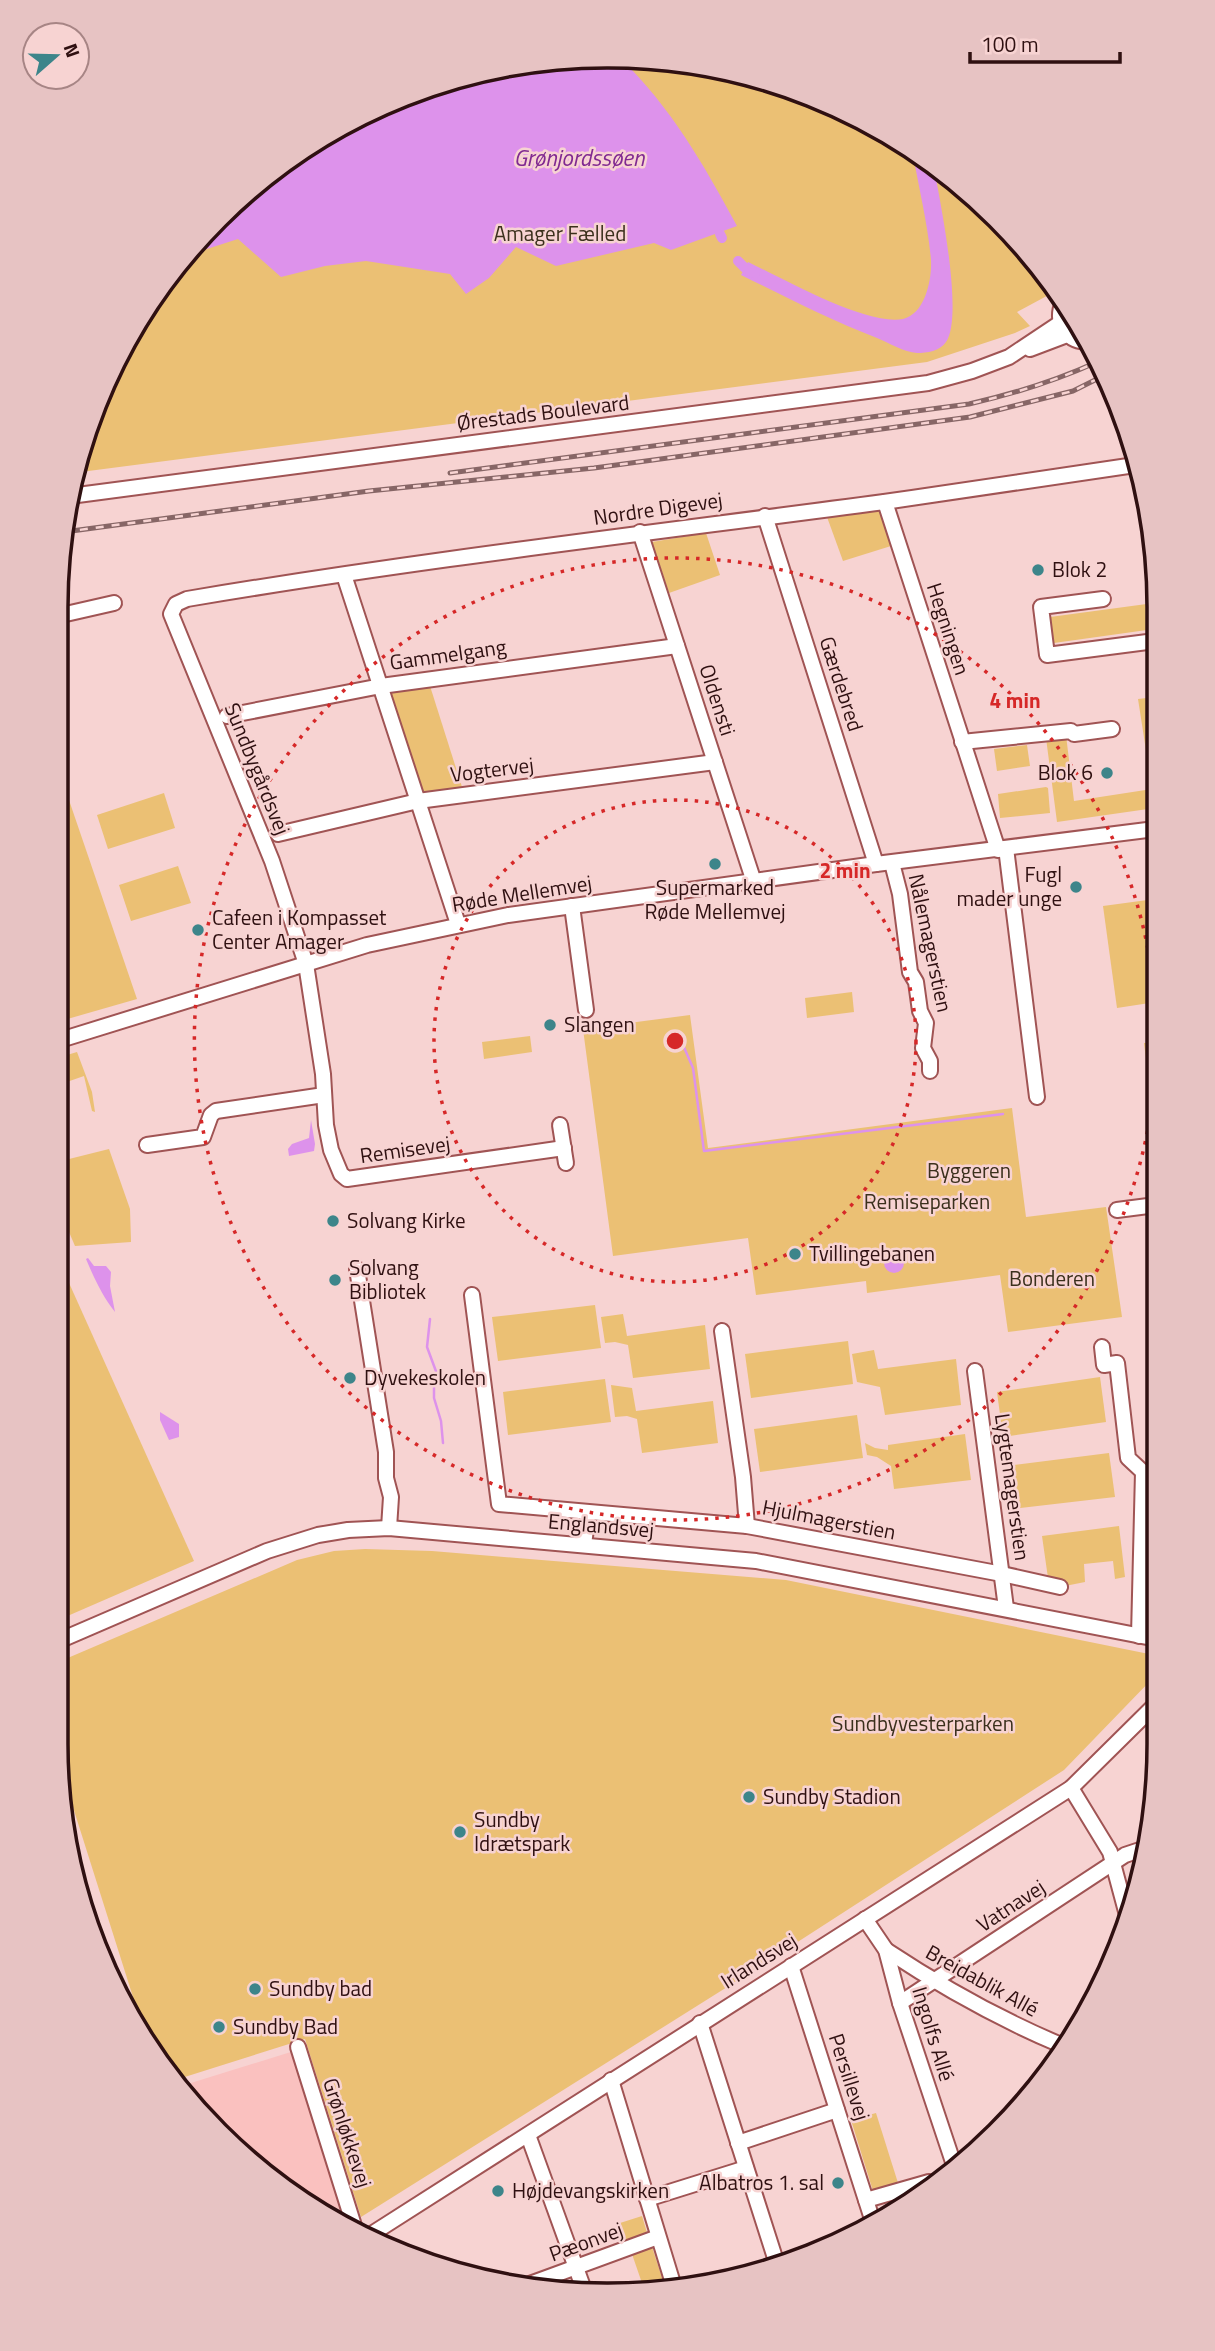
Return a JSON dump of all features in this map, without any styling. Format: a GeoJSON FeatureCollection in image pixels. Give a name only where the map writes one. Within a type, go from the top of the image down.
{"type":"FeatureCollection","features":[{"type":"Feature","properties":{"kind":"street"},"geometry":{"type":"LineString","coordinates":[[1062,317],[1064,329],[1076,340]]}},
{"type":"Feature","properties":{"kind":"street","name":"Ørestads Boulevard"},"geometry":{"type":"LineString","coordinates":[[81,495],[928,383],[972,371],[1017,352],[1038,347],[1064,329]]}},
{"type":"Feature","properties":{"kind":"street","name":"Nordre Digevej"},"geometry":{"type":"LineString","coordinates":[[187,599],[640,532],[885,502],[1127,466]]}},
{"type":"Feature","properties":{"kind":"street","name":"Hegningen"},"geometry":{"type":"LineString","coordinates":[[885,502],[962,743],[1002,849]]}},
{"type":"Feature","properties":{"kind":"street","name":"Gærdebred"},"geometry":{"type":"LineString","coordinates":[[765,516],[876,864]]}},
{"type":"Feature","properties":{"kind":"street","name":"Oldensti"},"geometry":{"type":"LineString","coordinates":[[640,532],[754,882]]}},
{"type":"Feature","properties":{"kind":"street"},"geometry":{"type":"LineString","coordinates":[[344,575],[458,925]]}},
{"type":"Feature","properties":{"kind":"street","name":"Sundbygårdsvej"},"geometry":{"type":"LineString","coordinates":[[187,599],[176,604],[171,614],[272,862],[306,964]]}},
{"type":"Feature","properties":{"kind":"street"},"geometry":{"type":"LineString","coordinates":[[1103,599],[1041,607],[1047,655],[1147,642]]}},
{"type":"Feature","properties":{"kind":"street"},"geometry":{"type":"LineString","coordinates":[[68,613],[114,603]]}},
{"type":"Feature","properties":{"kind":"street","name":"Gammelgang"},"geometry":{"type":"LineString","coordinates":[[227,716],[380,686],[677,646]]}},
{"type":"Feature","properties":{"kind":"street"},"geometry":{"type":"LineString","coordinates":[[962,743],[1112,729]]}},
{"type":"Feature","properties":{"kind":"street","name":"Vogtervej"},"geometry":{"type":"LineString","coordinates":[[278,834],[418,801],[715,762]]}},
{"type":"Feature","properties":{"kind":"street","name":"Røde Mellemvej"},"geometry":{"type":"LineString","coordinates":[[68,1038],[368,945],[508,915],[1147,830]]}},
{"type":"Feature","properties":{"kind":"street"},"geometry":{"type":"LineString","coordinates":[[1002,849],[1037,1097]]}},
{"type":"Feature","properties":{"kind":"street","name":"Nålemagerstien"},"geometry":{"type":"LineString","coordinates":[[892,863],[900,894],[910,972],[916,982],[920,1011],[926,1023],[923,1048],[930,1071]]}},
{"type":"Feature","properties":{"kind":"street"},"geometry":{"type":"LineString","coordinates":[[572,906],[586,1010]]}},
{"type":"Feature","properties":{"kind":"street","name":"Remisevej"},"geometry":{"type":"LineString","coordinates":[[306,964],[326,1125],[331,1150],[341,1174],[347,1179],[565,1155],[560,1125]]}},
{"type":"Feature","properties":{"kind":"street"},"geometry":{"type":"LineString","coordinates":[[147,1145],[202,1137],[211,1115],[216,1111],[324,1095]]}},
{"type":"Feature","properties":{"kind":"street"},"geometry":{"type":"LineString","coordinates":[[1117,1210],[1147,1206]]}},
{"type":"Feature","properties":{"kind":"street"},"geometry":{"type":"LineString","coordinates":[[358,1269],[386,1452],[386,1478],[391,1497],[389,1528]]}},
{"type":"Feature","properties":{"kind":"street","name":"Hjulmagerstien"},"geometry":{"type":"LineString","coordinates":[[472,1295],[499,1504],[747,1526],[1060,1587]]}},
{"type":"Feature","properties":{"kind":"street"},"geometry":{"type":"LineString","coordinates":[[722,1331],[743,1478],[747,1526]]}},
{"type":"Feature","properties":{"kind":"street"},"geometry":{"type":"LineString","coordinates":[[1102,1347],[1104,1365],[1116,1363],[1128,1458],[1143,1472],[1139,1636]]}},
{"type":"Feature","properties":{"kind":"street","name":"Lygtemagerstien"},"geometry":{"type":"LineString","coordinates":[[975,1371],[1006,1608]]}},
{"type":"Feature","properties":{"kind":"street"},"geometry":{"type":"LineString","coordinates":[[584,1545],[588,1513]]}},
{"type":"Feature","properties":{"kind":"street","name":"Englandsvej"},"geometry":{"type":"LineString","coordinates":[[68,1637],[267,1551],[318,1535],[389,1528],[756,1561],[1147,1637]]}},
{"type":"Feature","properties":{"kind":"street","name":"Irlandsvej"},"geometry":{"type":"LineString","coordinates":[[377,2231],[1071,1788],[1147,1713]]}},
{"type":"Feature","properties":{"kind":"street"},"geometry":{"type":"LineString","coordinates":[[1071,1788],[1110,1852],[1123,1900]]}},
{"type":"Feature","properties":{"kind":"street","name":"Vatnavej"},"geometry":{"type":"LineString","coordinates":[[901,2003],[1125,1855],[1135,1852]]}},
{"type":"Feature","properties":{"kind":"street","name":"Ingolfs Allé"},"geometry":{"type":"LineString","coordinates":[[865,1919],[886,1950],[950,2159]]}},
{"type":"Feature","properties":{"kind":"street","name":"Breidablik Allé"},"geometry":{"type":"LineString","coordinates":[[886,1950],[935,1982],[1019,2028],[1056,2043]]}},
{"type":"Feature","properties":{"kind":"street","name":"Persillevej"},"geometry":{"type":"LineString","coordinates":[[791,1966],[871,2214]]}},
{"type":"Feature","properties":{"kind":"street"},"geometry":{"type":"LineString","coordinates":[[700,2023],[774,2256]]}},
{"type":"Feature","properties":{"kind":"street","name":"Grønløkkevej"},"geometry":{"type":"LineString","coordinates":[[298,2047],[352,2218]]}},
{"type":"Feature","properties":{"kind":"street"},"geometry":{"type":"LineString","coordinates":[[611,2080],[671,2279]]}},
{"type":"Feature","properties":{"kind":"street"},"geometry":{"type":"LineString","coordinates":[[738,2143],[837,2110]]}},
{"type":"Feature","properties":{"kind":"street"},"geometry":{"type":"LineString","coordinates":[[528,2135],[582,2282]]}},
{"type":"Feature","properties":{"kind":"street"},"geometry":{"type":"LineString","coordinates":[[647,2199],[746,2168]]}},
{"type":"Feature","properties":{"kind":"street"},"geometry":{"type":"LineString","coordinates":[[866,2200],[915,2186]]}},
{"type":"Feature","properties":{"kind":"street","name":"Pæonvej"},"geometry":{"type":"LineString","coordinates":[[545,2279],[658,2237]]}},
{"type":"Feature","properties":{"kind":"shaded area"},"geometry":{"type":"Polygon","coordinates":[[[294,2051],[342,2213],[308,2192],[252,2149],[226,2125],[189,2083],[294,2051]]]}},
{"type":"Feature","properties":{"kind":"green space","name":"Amager Fælled"},"geometry":{"type":"Polygon","coordinates":[[[572,69],[643,69],[747,87],[814,109],[846,124],[877,140],[936,180],[989,226],[1047,296],[1017,312],[1030,326],[927,362],[86,471],[109,401],[140,338],[159,308],[202,252],[252,202],[308,159],[338,140],[401,109],[468,87],[537,73],[572,69]]]}},
{"type":"Feature","properties":{"kind":"green space"},"geometry":{"type":"Polygon","coordinates":[[[881,510],[891,546],[843,561],[827,517],[881,510]]]}},
{"type":"Feature","properties":{"kind":"green space"},"geometry":{"type":"Polygon","coordinates":[[[706,533],[720,575],[669,593],[652,542],[706,533]]]}},
{"type":"Feature","properties":{"kind":"green space"},"geometry":{"type":"Polygon","coordinates":[[[1147,604],[1147,630],[1054,643],[1050,617],[1147,604]]]}},
{"type":"Feature","properties":{"kind":"green space"},"geometry":{"type":"Polygon","coordinates":[[[430,686],[462,787],[424,793],[391,692],[430,686]]]}},
{"type":"Feature","properties":{"kind":"green space"},"geometry":{"type":"Polygon","coordinates":[[[1147,698],[1147,757],[1138,699],[1147,698]]]}},
{"type":"Feature","properties":{"kind":"green space"},"geometry":{"type":"Polygon","coordinates":[[[1066,735],[1074,801],[1147,790],[1147,809],[1057,822],[1046,738],[1066,735]]]}},
{"type":"Feature","properties":{"kind":"green space"},"geometry":{"type":"Polygon","coordinates":[[[1027,745],[1030,766],[997,771],[994,749],[1027,745]]]}},
{"type":"Feature","properties":{"kind":"green space"},"geometry":{"type":"Polygon","coordinates":[[[1046,787],[1050,813],[1000,818],[998,794],[1046,787]]]}},
{"type":"Feature","properties":{"kind":"green space"},"geometry":{"type":"Polygon","coordinates":[[[164,793],[175,828],[108,849],[97,815],[164,793]]]}},
{"type":"Feature","properties":{"kind":"green space"},"geometry":{"type":"Polygon","coordinates":[[[68,797],[137,999],[68,1019],[68,797]]]}},
{"type":"Feature","properties":{"kind":"green space"},"geometry":{"type":"Polygon","coordinates":[[[178,866],[191,903],[131,921],[119,885],[178,866]]]}},
{"type":"Feature","properties":{"kind":"green space"},"geometry":{"type":"Polygon","coordinates":[[[1147,900],[1147,1003],[1117,1008],[1103,906],[1147,900]]]}},
{"type":"Feature","properties":{"kind":"green space"},"geometry":{"type":"Polygon","coordinates":[[[852,992],[854,1012],[807,1018],[805,998],[852,992]]]}},
{"type":"Feature","properties":{"kind":"green space","name":"Remiseparken"},"geometry":{"type":"Polygon","coordinates":[[[690,1015],[708,1148],[1012,1108],[1026,1217],[1106,1207],[1122,1317],[1008,1332],[1000,1275],[867,1293],[866,1281],[756,1295],[748,1238],[613,1256],[583,1029],[690,1015]]]}},
{"type":"Feature","properties":{"kind":"green space"},"geometry":{"type":"Polygon","coordinates":[[[530,1036],[532,1052],[484,1059],[482,1042],[530,1036]]]}},
{"type":"Feature","properties":{"kind":"green space"},"geometry":{"type":"Polygon","coordinates":[[[1144,1043],[1147,1043],[1147,1066],[1144,1043]]]}},
{"type":"Feature","properties":{"kind":"green space"},"geometry":{"type":"Polygon","coordinates":[[[77,1052],[92,1092],[95,1112],[92,1111],[84,1076],[68,1082],[68,1055],[77,1052]]]}},
{"type":"Feature","properties":{"kind":"green space"},"geometry":{"type":"Polygon","coordinates":[[[109,1149],[130,1209],[131,1242],[75,1246],[68,1230],[68,1159],[109,1149]]]}},
{"type":"Feature","properties":{"kind":"green space"},"geometry":{"type":"Polygon","coordinates":[[[68,1281],[194,1561],[68,1616],[68,1281]]]}},
{"type":"Feature","properties":{"kind":"green space"},"geometry":{"type":"Polygon","coordinates":[[[595,1305],[601,1348],[498,1361],[492,1317],[595,1305]]]}},
{"type":"Feature","properties":{"kind":"green space"},"geometry":{"type":"Polygon","coordinates":[[[623,1314],[627,1336],[705,1325],[710,1369],[633,1378],[628,1345],[605,1343],[601,1317],[623,1314]]]}},
{"type":"Feature","properties":{"kind":"green space"},"geometry":{"type":"Polygon","coordinates":[[[848,1341],[853,1384],[751,1398],[745,1354],[848,1341]]]}},
{"type":"Feature","properties":{"kind":"green space"},"geometry":{"type":"Polygon","coordinates":[[[874,1350],[878,1369],[956,1359],[961,1405],[885,1415],[880,1387],[857,1382],[852,1354],[874,1350]]]}},
{"type":"Feature","properties":{"kind":"green space"},"geometry":{"type":"Polygon","coordinates":[[[1100,1377],[1106,1422],[1003,1437],[997,1392],[1100,1377]]]}},
{"type":"Feature","properties":{"kind":"green space"},"geometry":{"type":"Polygon","coordinates":[[[605,1379],[611,1422],[508,1435],[503,1392],[605,1379]]]}},
{"type":"Feature","properties":{"kind":"green space"},"geometry":{"type":"Polygon","coordinates":[[[611,1385],[632,1388],[636,1411],[713,1401],[718,1443],[642,1453],[637,1419],[615,1417],[611,1385]]]}},
{"type":"Feature","properties":{"kind":"green space"},"geometry":{"type":"Polygon","coordinates":[[[857,1415],[863,1458],[760,1472],[754,1429],[857,1415]]]}},
{"type":"Feature","properties":{"kind":"green space"},"geometry":{"type":"Polygon","coordinates":[[[965,1434],[971,1480],[894,1489],[891,1466],[877,1457],[867,1455],[865,1443],[888,1450],[888,1445],[965,1434]]]}},
{"type":"Feature","properties":{"kind":"green space"},"geometry":{"type":"Polygon","coordinates":[[[1109,1453],[1115,1497],[1012,1509],[1006,1466],[1109,1453]]]}},
{"type":"Feature","properties":{"kind":"green space"},"geometry":{"type":"Polygon","coordinates":[[[1119,1526],[1125,1577],[1115,1579],[1113,1561],[1084,1564],[1085,1582],[1060,1587],[1048,1578],[1042,1536],[1119,1526]]]}},
{"type":"Feature","properties":{"kind":"green space","name":"Sundby Idrætspark"},"geometry":{"type":"Polygon","coordinates":[[[334,1551],[432,1551],[786,1580],[1147,1654],[1147,1684],[1064,1770],[759,1967],[361,2217],[305,2039],[184,2077],[159,2043],[132,1997],[72,1803],[69,1779],[68,1658],[297,1560],[334,1551]]]}},
{"type":"Feature","properties":{"kind":"green space"},"geometry":{"type":"Polygon","coordinates":[[[876,2113],[898,2183],[873,2191],[851,2120],[876,2113]]]}},
{"type":"Feature","properties":{"kind":"green space"},"geometry":{"type":"Polygon","coordinates":[[[642,2216],[648,2236],[627,2243],[620,2223],[642,2216]]]}},
{"type":"Feature","properties":{"kind":"green space"},"geometry":{"type":"Polygon","coordinates":[[[652,2247],[663,2280],[642,2282],[632,2254],[652,2247]]]}},
{"type":"Feature","properties":{"kind":"water","name":"Grønjordssøen"},"geometry":{"type":"Polygon","coordinates":[[[608,68],[630,69],[655,96],[699,159],[737,226],[671,250],[654,243],[556,266],[516,247],[489,278],[466,294],[450,274],[366,261],[325,266],[281,277],[238,239],[204,250],[252,202],[308,159],[338,140],[401,109],[434,97],[502,79],[572,69],[608,68]]]}},
{"type":"Feature","properties":{"kind":"water"},"geometry":{"type":"Polygon","coordinates":[[[915,165],[936,180],[952,284],[951,328],[946,342],[933,351],[921,353],[902,349],[825,316],[741,275],[748,262],[847,309],[887,319],[903,319],[917,310],[926,295],[931,268],[928,234],[915,165]]]}},
{"type":"Feature","properties":{"kind":"water"},"geometry":{"type":"Polygon","coordinates":[[[311,1120],[314,1151],[289,1156],[288,1149],[292,1144],[309,1138],[311,1120]]]}},
{"type":"Feature","properties":{"kind":"water"},"geometry":{"type":"Polygon","coordinates":[[[894,1253],[901,1256],[904,1263],[901,1270],[894,1273],[887,1270],[884,1263],[887,1256],[894,1253]]]}},
{"type":"Feature","properties":{"kind":"water"},"geometry":{"type":"Polygon","coordinates":[[[86,1259],[94,1266],[106,1266],[111,1272],[110,1286],[115,1312],[96,1280],[86,1259]]]}},
{"type":"Feature","properties":{"kind":"water"},"geometry":{"type":"Polygon","coordinates":[[[160,1412],[179,1424],[179,1437],[169,1440],[160,1420],[160,1412]]]}},
{"type":"Feature","properties":{"kind":"waterway"},"geometry":{"type":"LineString","coordinates":[[720,234],[722,238]]}},
{"type":"Feature","properties":{"kind":"waterway"},"geometry":{"type":"LineString","coordinates":[[738,261],[755,273]]}},
{"type":"Feature","properties":{"kind":"waterway"},"geometry":{"type":"LineString","coordinates":[[683,1045],[693,1068],[704,1151],[1003,1114]]}},
{"type":"Feature","properties":{"kind":"waterway"},"geometry":{"type":"LineString","coordinates":[[430,1319],[427,1347],[437,1374],[434,1398],[441,1421],[443,1443]]}},
{"type":"Feature","properties":{"kind":"railway"},"geometry":{"type":"LineString","coordinates":[[450,473],[969,404],[1034,386],[1089,365]]}},
{"type":"Feature","properties":{"kind":"railway"},"geometry":{"type":"LineString","coordinates":[[74,531],[369,491],[594,468],[970,417],[1073,391],[1096,380]]}},
{"type":"Feature","properties":{"kind":"place","name":"Blok 2"},"geometry":{"type":"Point","coordinates":[1038,570]}},
{"type":"Feature","properties":{"kind":"place","name":"Blok 6"},"geometry":{"type":"Point","coordinates":[1107,773]}},
{"type":"Feature","properties":{"kind":"place","name":"Supermarked Røde Mellemvej"},"geometry":{"type":"Point","coordinates":[715,864]}},
{"type":"Feature","properties":{"kind":"place","name":"Fugl mader unge"},"geometry":{"type":"Point","coordinates":[1076,887]}},
{"type":"Feature","properties":{"kind":"place","name":"Cafeen i Kompasset Center Amager"},"geometry":{"type":"Point","coordinates":[198,930]}},
{"type":"Feature","properties":{"kind":"place","name":"Slangen"},"geometry":{"type":"Point","coordinates":[550,1025]}},
{"type":"Feature","properties":{"kind":"place","name":"Solvang Kirke"},"geometry":{"type":"Point","coordinates":[333,1221]}},
{"type":"Feature","properties":{"kind":"place","name":"Tvillingebanen"},"geometry":{"type":"Point","coordinates":[795,1254]}},
{"type":"Feature","properties":{"kind":"place","name":"Solvang Bibliotek"},"geometry":{"type":"Point","coordinates":[335,1280]}},
{"type":"Feature","properties":{"kind":"place","name":"Dyvekeskolen"},"geometry":{"type":"Point","coordinates":[350,1378]}},
{"type":"Feature","properties":{"kind":"place","name":"Sundby Stadion"},"geometry":{"type":"Point","coordinates":[749,1797]}},
{"type":"Feature","properties":{"kind":"place","name":"Sundby Idrætspark"},"geometry":{"type":"Point","coordinates":[460,1832]}},
{"type":"Feature","properties":{"kind":"place","name":"Sundby bad"},"geometry":{"type":"Point","coordinates":[255,1989]}},
{"type":"Feature","properties":{"kind":"place","name":"Sundby Bad"},"geometry":{"type":"Point","coordinates":[219,2027]}},
{"type":"Feature","properties":{"kind":"place","name":"Albatros 1. sal"},"geometry":{"type":"Point","coordinates":[838,2183]}},
{"type":"Feature","properties":{"kind":"place","name":"Højdevangskirken"},"geometry":{"type":"Point","coordinates":[498,2191]}},
{"type":"Feature","properties":{"kind":"park label","name":"Byggeren"},"geometry":{"type":"Point","coordinates":[969,1171]}},
{"type":"Feature","properties":{"kind":"park label","name":"Bonderen"},"geometry":{"type":"Point","coordinates":[1052,1279]}},
{"type":"Feature","properties":{"kind":"park label","name":"Sundbyvesterparken"},"geometry":{"type":"Point","coordinates":[923,1724]}}]}
